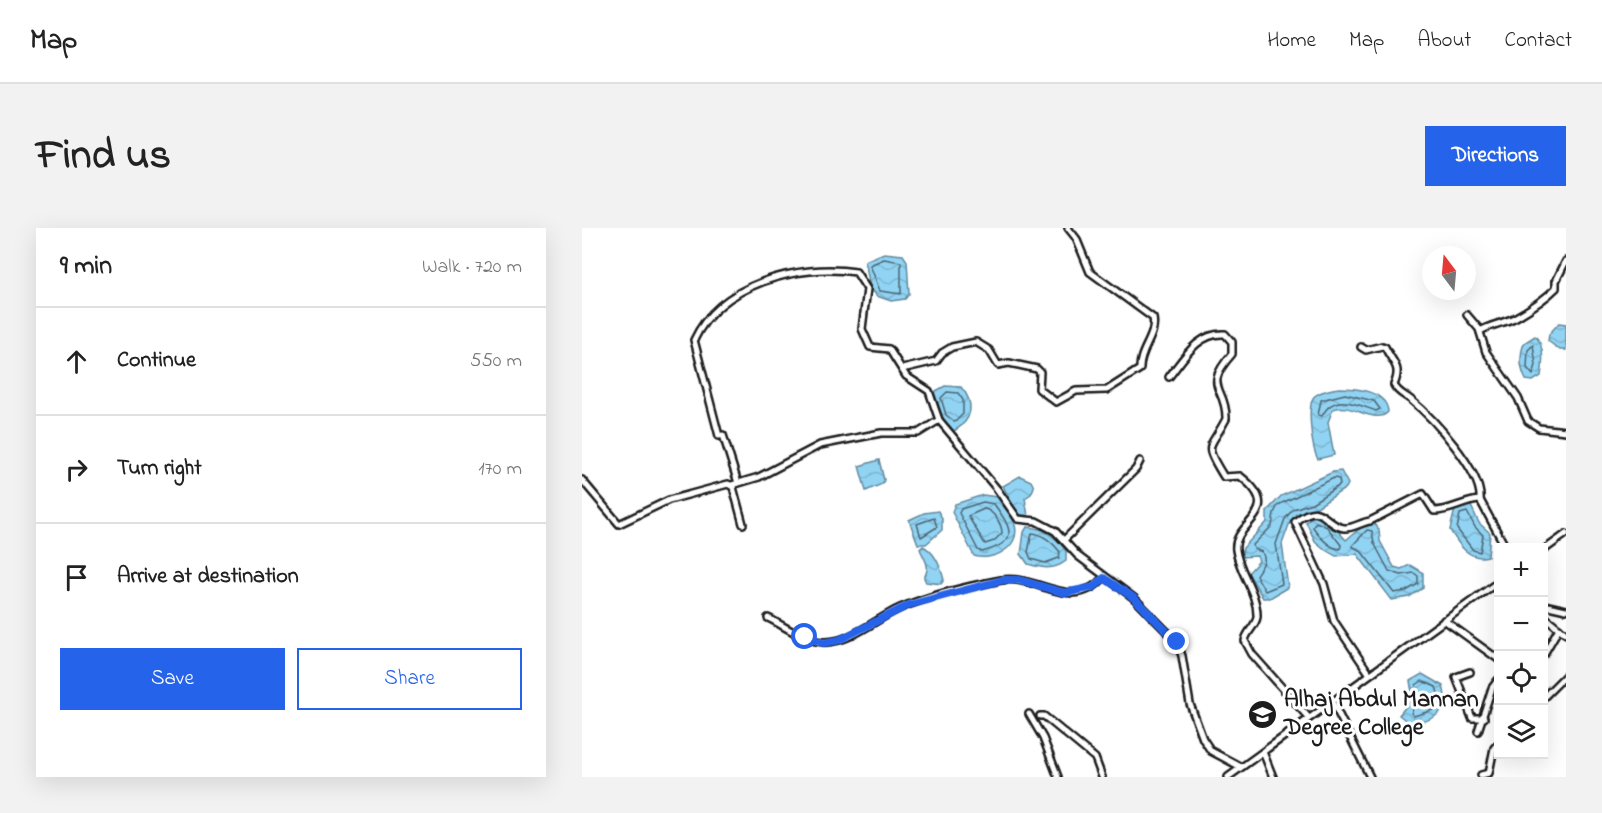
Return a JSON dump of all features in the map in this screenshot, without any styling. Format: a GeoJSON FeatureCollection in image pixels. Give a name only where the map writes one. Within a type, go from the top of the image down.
{"type":"FeatureCollection","features":[{"type":"Feature","properties":{"kind":"street"},"geometry":{"type":"LineString","coordinates":[[902,369],[936,361],[942,352],[952,347],[976,342],[989,350],[998,365],[1009,363],[1036,369],[1040,372],[1039,389],[1056,402],[1076,391],[1107,390],[1140,369],[1143,348],[1155,326],[1153,318],[1090,272],[1076,238],[1068,228]]}},
{"type":"Feature","properties":{"kind":"street"},"geometry":{"type":"LineString","coordinates":[[1480,331],[1490,325],[1516,317],[1548,296],[1556,288],[1556,281],[1566,261]]}},
{"type":"Feature","properties":{"kind":"street"},"geometry":{"type":"LineString","coordinates":[[743,524],[723,435],[719,436],[694,340],[719,306],[739,291],[796,273],[819,270],[856,273],[867,289],[862,329],[870,348],[889,349],[906,376],[929,391],[939,420],[997,489],[1018,519],[1044,525],[1055,531],[1078,556],[1104,578],[1134,598],[1177,642],[1182,656],[1194,718],[1203,739],[1211,751],[1241,767]]}},
{"type":"Feature","properties":{"kind":"street"},"geometry":{"type":"LineString","coordinates":[[1467,315],[1480,331],[1486,352],[1513,389],[1528,421],[1539,428],[1566,431]]}},
{"type":"Feature","properties":{"kind":"street"},"geometry":{"type":"LineString","coordinates":[[1169,377],[1197,344],[1210,334],[1225,334],[1232,342],[1232,354],[1218,372],[1216,388],[1225,406],[1226,418],[1212,439],[1210,449],[1224,477],[1240,476],[1251,486],[1258,503],[1258,514],[1241,531],[1235,549],[1256,606],[1256,621],[1245,641],[1252,654],[1308,717]]}},
{"type":"Feature","properties":{"kind":"street"},"geometry":{"type":"LineString","coordinates":[[1361,347],[1366,350],[1385,347],[1398,369],[1399,375],[1394,385],[1397,390],[1411,400],[1452,441],[1471,472],[1480,494],[1480,500],[1503,543]]}},
{"type":"Feature","properties":{"kind":"street"},"geometry":{"type":"LineString","coordinates":[[582,480],[619,524],[669,500],[720,485],[735,484],[759,477],[820,445],[881,433],[918,433],[939,420]]}},
{"type":"Feature","properties":{"kind":"street"},"geometry":{"type":"LineString","coordinates":[[1064,540],[1136,468],[1140,461]]}},
{"type":"Feature","properties":{"kind":"street"},"geometry":{"type":"LineString","coordinates":[[1369,674],[1335,621],[1324,584],[1294,522],[1302,515],[1316,513],[1331,519],[1337,526],[1348,528],[1363,521],[1370,521],[1423,494],[1434,511],[1454,507],[1461,502],[1480,500]]}},
{"type":"Feature","properties":{"kind":"street"},"geometry":{"type":"LineString","coordinates":[[1548,547],[1566,534]]}},
{"type":"Feature","properties":{"kind":"street"},"geometry":{"type":"LineString","coordinates":[[768,618],[805,637],[830,642],[848,637],[909,605],[979,585],[1003,580],[1019,580],[1065,593],[1094,587],[1104,578]]}},
{"type":"Feature","properties":{"kind":"street"},"geometry":{"type":"LineString","coordinates":[[1228,777],[1308,717],[1494,585]]}},
{"type":"Feature","properties":{"kind":"street"},"geometry":{"type":"LineString","coordinates":[[1548,606],[1566,610]]}},
{"type":"Feature","properties":{"kind":"street"},"geometry":{"type":"LineString","coordinates":[[1548,619],[1566,633]]}},
{"type":"Feature","properties":{"kind":"street"},"geometry":{"type":"LineString","coordinates":[[1444,621],[1494,656]]}},
{"type":"Feature","properties":{"kind":"street"},"geometry":{"type":"LineString","coordinates":[[1546,651],[1559,628]]}},
{"type":"Feature","properties":{"kind":"street"},"geometry":{"type":"LineString","coordinates":[[1470,672],[1456,678],[1472,718],[1484,718]]}},
{"type":"Feature","properties":{"kind":"street"},"geometry":{"type":"LineString","coordinates":[[1548,693],[1566,675]]}},
{"type":"Feature","properties":{"kind":"street"},"geometry":{"type":"LineString","coordinates":[[1478,730],[1494,685]]}},
{"type":"Feature","properties":{"kind":"street"},"geometry":{"type":"LineString","coordinates":[[1332,701],[1370,777]]}},
{"type":"Feature","properties":{"kind":"street"},"geometry":{"type":"LineString","coordinates":[[1029,714],[1043,738],[1058,777]]}},
{"type":"Feature","properties":{"kind":"street"},"geometry":{"type":"LineString","coordinates":[[1040,716],[1044,716],[1095,758],[1102,777]]}},
{"type":"Feature","properties":{"kind":"street"},"geometry":{"type":"LineString","coordinates":[[1481,775],[1489,772],[1494,748]]}},
{"type":"Feature","properties":{"kind":"street"},"geometry":{"type":"LineString","coordinates":[[1263,752],[1274,777]]}},
{"type":"Feature","properties":{"kind":"water"},"geometry":{"type":"Polygon","coordinates":[[[884,253],[903,255],[907,261],[909,294],[905,299],[891,301],[877,296],[870,287],[865,261],[884,253]]]}},
{"type":"Feature","properties":{"kind":"water"},"geometry":{"type":"Polygon","coordinates":[[[1559,323],[1566,324],[1566,350],[1560,350],[1548,341],[1549,334],[1559,323]]]}},
{"type":"Feature","properties":{"kind":"water"},"geometry":{"type":"Polygon","coordinates":[[[1535,336],[1542,349],[1543,360],[1541,376],[1533,381],[1526,380],[1522,371],[1521,357],[1524,343],[1535,336]]]}},
{"type":"Feature","properties":{"kind":"water"},"geometry":{"type":"Polygon","coordinates":[[[945,386],[961,387],[970,405],[965,422],[954,431],[942,419],[935,403],[934,392],[945,386]]]}},
{"type":"Feature","properties":{"kind":"water"},"geometry":{"type":"Polygon","coordinates":[[[1339,388],[1362,390],[1377,395],[1386,405],[1388,412],[1383,416],[1376,416],[1347,408],[1333,409],[1328,422],[1334,455],[1318,459],[1311,429],[1311,403],[1318,394],[1339,388]]]}},
{"type":"Feature","properties":{"kind":"water"},"geometry":{"type":"Polygon","coordinates":[[[879,460],[884,480],[882,484],[866,491],[859,466],[879,460]]]}},
{"type":"Feature","properties":{"kind":"water"},"geometry":{"type":"Polygon","coordinates":[[[1341,471],[1348,484],[1346,488],[1314,509],[1296,514],[1290,522],[1282,544],[1288,587],[1270,598],[1263,598],[1248,573],[1259,561],[1257,556],[1241,557],[1243,548],[1267,522],[1267,511],[1281,496],[1333,472],[1341,471]]]}},
{"type":"Feature","properties":{"kind":"water"},"geometry":{"type":"Polygon","coordinates":[[[1020,476],[1031,481],[1034,487],[1031,494],[1025,498],[1028,516],[1024,519],[1018,515],[1003,486],[1020,476]]]}},
{"type":"Feature","properties":{"kind":"water"},"geometry":{"type":"Polygon","coordinates":[[[983,495],[997,497],[1012,518],[1016,533],[1010,546],[997,555],[989,557],[974,556],[952,512],[955,504],[983,495]]]}},
{"type":"Feature","properties":{"kind":"water"},"geometry":{"type":"Polygon","coordinates":[[[1468,504],[1479,523],[1490,533],[1488,556],[1470,554],[1450,530],[1455,509],[1468,504]]]}},
{"type":"Feature","properties":{"kind":"water"},"geometry":{"type":"Polygon","coordinates":[[[938,511],[942,518],[942,530],[926,544],[918,544],[909,520],[924,513],[938,511]]]}},
{"type":"Feature","properties":{"kind":"water"},"geometry":{"type":"Polygon","coordinates":[[[1314,515],[1331,523],[1346,540],[1364,525],[1374,522],[1379,530],[1380,541],[1394,567],[1401,569],[1410,565],[1423,573],[1423,588],[1409,597],[1392,600],[1357,554],[1336,556],[1315,541],[1306,522],[1314,515]]]}},
{"type":"Feature","properties":{"kind":"water"},"geometry":{"type":"Polygon","coordinates":[[[1027,527],[1040,529],[1054,537],[1066,551],[1066,561],[1052,567],[1028,564],[1021,554],[1024,532],[1027,527]]]}},
{"type":"Feature","properties":{"kind":"water"},"geometry":{"type":"Polygon","coordinates":[[[923,546],[931,552],[939,566],[944,580],[941,584],[926,582],[924,578],[927,566],[920,549],[923,546]]]}},
{"type":"Feature","properties":{"kind":"water"},"geometry":{"type":"Polygon","coordinates":[[[1422,674],[1443,686],[1444,703],[1438,714],[1432,718],[1425,721],[1408,722],[1399,715],[1413,698],[1410,681],[1422,674]]]}},
{"type":"Feature","properties":{"kind":"place","name":"Alhaj Abdul Mannan Degree College"},"geometry":{"type":"Point","coordinates":[1263,714]}},
{"type":"Feature","properties":{"kind":"route"},"geometry":{"type":"LineString","coordinates":[[805,637],[824,643],[839,640],[898,609],[1003,580],[1019,580],[1065,593],[1082,592],[1094,587],[1104,578],[1134,598],[1177,642]]}}]}
